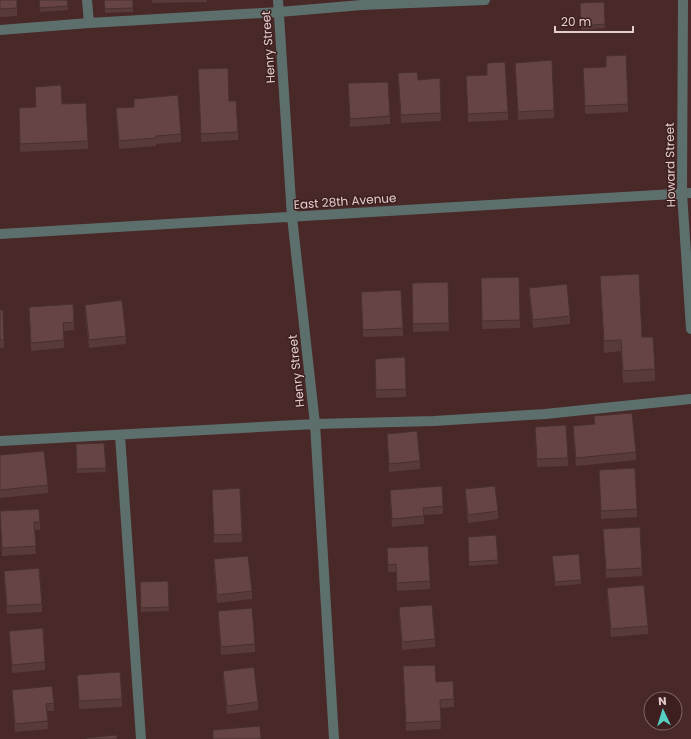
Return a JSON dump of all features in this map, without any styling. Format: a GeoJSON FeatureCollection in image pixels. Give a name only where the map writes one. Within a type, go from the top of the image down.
{"type":"FeatureCollection","features":[{"type":"Feature","properties":{"kind":"street"},"geometry":{"type":"LineString","coordinates":[[88,0],[89,23]]}},
{"type":"Feature","properties":{"kind":"street","name":"Henry Street"},"geometry":{"type":"LineString","coordinates":[[278,0],[292,217],[315,424],[334,739]]}},
{"type":"Feature","properties":{"kind":"street"},"geometry":{"type":"LineString","coordinates":[[0,30],[89,23],[279,12],[362,5],[485,0]]}},
{"type":"Feature","properties":{"kind":"street","name":"Howard Street"},"geometry":{"type":"LineString","coordinates":[[683,0],[691,329]]}},
{"type":"Feature","properties":{"kind":"street","name":"East 28th Avenue"},"geometry":{"type":"LineString","coordinates":[[0,234],[687,193]]}},
{"type":"Feature","properties":{"kind":"street"},"geometry":{"type":"LineString","coordinates":[[0,441],[315,424],[434,421],[545,414],[691,399]]}},
{"type":"Feature","properties":{"kind":"street"},"geometry":{"type":"LineString","coordinates":[[120,434],[141,739]]}},
{"type":"Feature","properties":{"kind":"building"},"geometry":{"type":"Polygon","coordinates":[[[0,0],[17,0],[17,8],[0,9],[0,0]]]}},
{"type":"Feature","properties":{"kind":"building"},"geometry":{"type":"Polygon","coordinates":[[[39,0],[67,0],[68,6],[40,8],[39,0]]]}},
{"type":"Feature","properties":{"kind":"building"},"geometry":{"type":"Polygon","coordinates":[[[104,0],[133,0],[133,8],[105,9],[104,0]]]}},
{"type":"Feature","properties":{"kind":"building"},"geometry":{"type":"Polygon","coordinates":[[[604,2],[605,24],[581,26],[580,3],[604,2]]]}},
{"type":"Feature","properties":{"kind":"building"},"geometry":{"type":"Polygon","coordinates":[[[626,55],[628,104],[585,106],[583,68],[606,67],[606,56],[626,55]]]}},
{"type":"Feature","properties":{"kind":"building"},"geometry":{"type":"Polygon","coordinates":[[[552,60],[554,110],[518,112],[515,63],[552,60]]]}},
{"type":"Feature","properties":{"kind":"building"},"geometry":{"type":"Polygon","coordinates":[[[505,62],[508,112],[468,114],[466,76],[487,75],[487,63],[505,62]]]}},
{"type":"Feature","properties":{"kind":"building"},"geometry":{"type":"Polygon","coordinates":[[[228,68],[229,101],[236,101],[238,132],[201,134],[198,69],[228,68]]]}},
{"type":"Feature","properties":{"kind":"building"},"geometry":{"type":"Polygon","coordinates":[[[417,72],[418,80],[440,78],[441,113],[401,115],[398,73],[417,72]]]}},
{"type":"Feature","properties":{"kind":"building"},"geometry":{"type":"Polygon","coordinates":[[[388,82],[390,116],[350,119],[348,83],[388,82]]]}},
{"type":"Feature","properties":{"kind":"building"},"geometry":{"type":"Polygon","coordinates":[[[61,85],[62,104],[86,103],[88,141],[20,144],[19,108],[36,107],[35,87],[61,85]]]}},
{"type":"Feature","properties":{"kind":"building"},"geometry":{"type":"Polygon","coordinates":[[[178,95],[181,134],[119,141],[116,108],[134,107],[134,99],[178,95]]]}},
{"type":"Feature","properties":{"kind":"building"},"geometry":{"type":"Polygon","coordinates":[[[639,274],[642,337],[653,337],[655,369],[623,371],[621,340],[604,341],[600,276],[639,274]]]}},
{"type":"Feature","properties":{"kind":"building"},"geometry":{"type":"Polygon","coordinates":[[[519,277],[520,320],[482,321],[481,278],[519,277]]]}},
{"type":"Feature","properties":{"kind":"building"},"geometry":{"type":"Polygon","coordinates":[[[448,282],[449,323],[413,324],[412,283],[448,282]]]}},
{"type":"Feature","properties":{"kind":"building"},"geometry":{"type":"Polygon","coordinates":[[[567,284],[570,316],[533,320],[529,288],[567,284]]]}},
{"type":"Feature","properties":{"kind":"building"},"geometry":{"type":"Polygon","coordinates":[[[401,290],[403,328],[363,330],[361,292],[401,290]]]}},
{"type":"Feature","properties":{"kind":"building"},"geometry":{"type":"Polygon","coordinates":[[[122,300],[126,336],[89,340],[85,305],[122,300]]]}},
{"type":"Feature","properties":{"kind":"building"},"geometry":{"type":"Polygon","coordinates":[[[73,304],[74,322],[63,323],[64,340],[31,343],[29,307],[73,304]]]}},
{"type":"Feature","properties":{"kind":"building"},"geometry":{"type":"Polygon","coordinates":[[[0,310],[3,310],[4,340],[0,340],[0,310]]]}},
{"type":"Feature","properties":{"kind":"building"},"geometry":{"type":"Polygon","coordinates":[[[405,357],[406,389],[376,390],[375,359],[405,357]]]}},
{"type":"Feature","properties":{"kind":"building"},"geometry":{"type":"Polygon","coordinates":[[[632,413],[636,452],[576,458],[573,426],[595,424],[594,416],[632,413]]]}},
{"type":"Feature","properties":{"kind":"building"},"geometry":{"type":"Polygon","coordinates":[[[566,425],[568,458],[537,459],[535,427],[566,425]]]}},
{"type":"Feature","properties":{"kind":"building"},"geometry":{"type":"Polygon","coordinates":[[[417,431],[420,461],[389,464],[387,434],[417,431]]]}},
{"type":"Feature","properties":{"kind":"building"},"geometry":{"type":"Polygon","coordinates":[[[104,443],[106,468],[77,469],[76,444],[104,443]]]}},
{"type":"Feature","properties":{"kind":"building"},"geometry":{"type":"Polygon","coordinates":[[[44,451],[48,485],[0,490],[0,455],[44,451]]]}},
{"type":"Feature","properties":{"kind":"building"},"geometry":{"type":"Polygon","coordinates":[[[635,468],[637,509],[601,511],[599,470],[635,468]]]}},
{"type":"Feature","properties":{"kind":"building"},"geometry":{"type":"Polygon","coordinates":[[[442,486],[443,506],[423,508],[424,516],[392,519],[390,490],[442,486]]]}},
{"type":"Feature","properties":{"kind":"building"},"geometry":{"type":"Polygon","coordinates":[[[495,486],[498,511],[468,515],[465,489],[495,486]]]}},
{"type":"Feature","properties":{"kind":"building"},"geometry":{"type":"Polygon","coordinates":[[[240,488],[242,534],[214,535],[212,490],[240,488]]]}},
{"type":"Feature","properties":{"kind":"building"},"geometry":{"type":"Polygon","coordinates":[[[39,509],[40,522],[34,522],[36,546],[2,548],[0,511],[39,509]]]}},
{"type":"Feature","properties":{"kind":"building"},"geometry":{"type":"Polygon","coordinates":[[[640,527],[642,568],[606,570],[603,529],[640,527]]]}},
{"type":"Feature","properties":{"kind":"building"},"geometry":{"type":"Polygon","coordinates":[[[496,535],[498,560],[469,562],[468,537],[496,535]]]}},
{"type":"Feature","properties":{"kind":"building"},"geometry":{"type":"Polygon","coordinates":[[[428,546],[430,581],[397,583],[396,564],[388,565],[387,548],[428,546]]]}},
{"type":"Feature","properties":{"kind":"building"},"geometry":{"type":"Polygon","coordinates":[[[579,554],[581,580],[555,582],[552,556],[579,554]]]}},
{"type":"Feature","properties":{"kind":"building"},"geometry":{"type":"Polygon","coordinates":[[[248,556],[252,591],[217,595],[214,559],[248,556]]]}},
{"type":"Feature","properties":{"kind":"building"},"geometry":{"type":"Polygon","coordinates":[[[39,568],[42,604],[7,606],[4,571],[39,568]]]}},
{"type":"Feature","properties":{"kind":"building"},"geometry":{"type":"Polygon","coordinates":[[[168,581],[169,607],[141,608],[140,582],[168,581]]]}},
{"type":"Feature","properties":{"kind":"building"},"geometry":{"type":"Polygon","coordinates":[[[644,585],[648,626],[611,629],[607,588],[644,585]]]}},
{"type":"Feature","properties":{"kind":"building"},"geometry":{"type":"Polygon","coordinates":[[[432,605],[435,639],[402,642],[399,607],[432,605]]]}},
{"type":"Feature","properties":{"kind":"building"},"geometry":{"type":"Polygon","coordinates":[[[252,608],[255,644],[221,647],[218,611],[252,608]]]}},
{"type":"Feature","properties":{"kind":"building"},"geometry":{"type":"Polygon","coordinates":[[[43,628],[45,662],[12,665],[9,631],[43,628]]]}},
{"type":"Feature","properties":{"kind":"building"},"geometry":{"type":"Polygon","coordinates":[[[435,665],[436,682],[453,681],[454,699],[440,700],[441,721],[406,723],[403,666],[435,665]]]}},
{"type":"Feature","properties":{"kind":"building"},"geometry":{"type":"Polygon","coordinates":[[[254,667],[258,702],[227,706],[223,671],[254,667]]]}},
{"type":"Feature","properties":{"kind":"building"},"geometry":{"type":"Polygon","coordinates":[[[120,672],[122,699],[79,701],[77,675],[120,672]]]}},
{"type":"Feature","properties":{"kind":"building"},"geometry":{"type":"Polygon","coordinates":[[[52,686],[54,703],[46,704],[48,721],[15,724],[12,690],[52,686]]]}},
{"type":"Feature","properties":{"kind":"building"},"geometry":{"type":"Polygon","coordinates":[[[260,726],[261,739],[213,739],[213,730],[260,726]]]}},
{"type":"Feature","properties":{"kind":"building"},"geometry":{"type":"Polygon","coordinates":[[[117,735],[117,739],[86,739],[86,738],[117,735]]]}}]}
